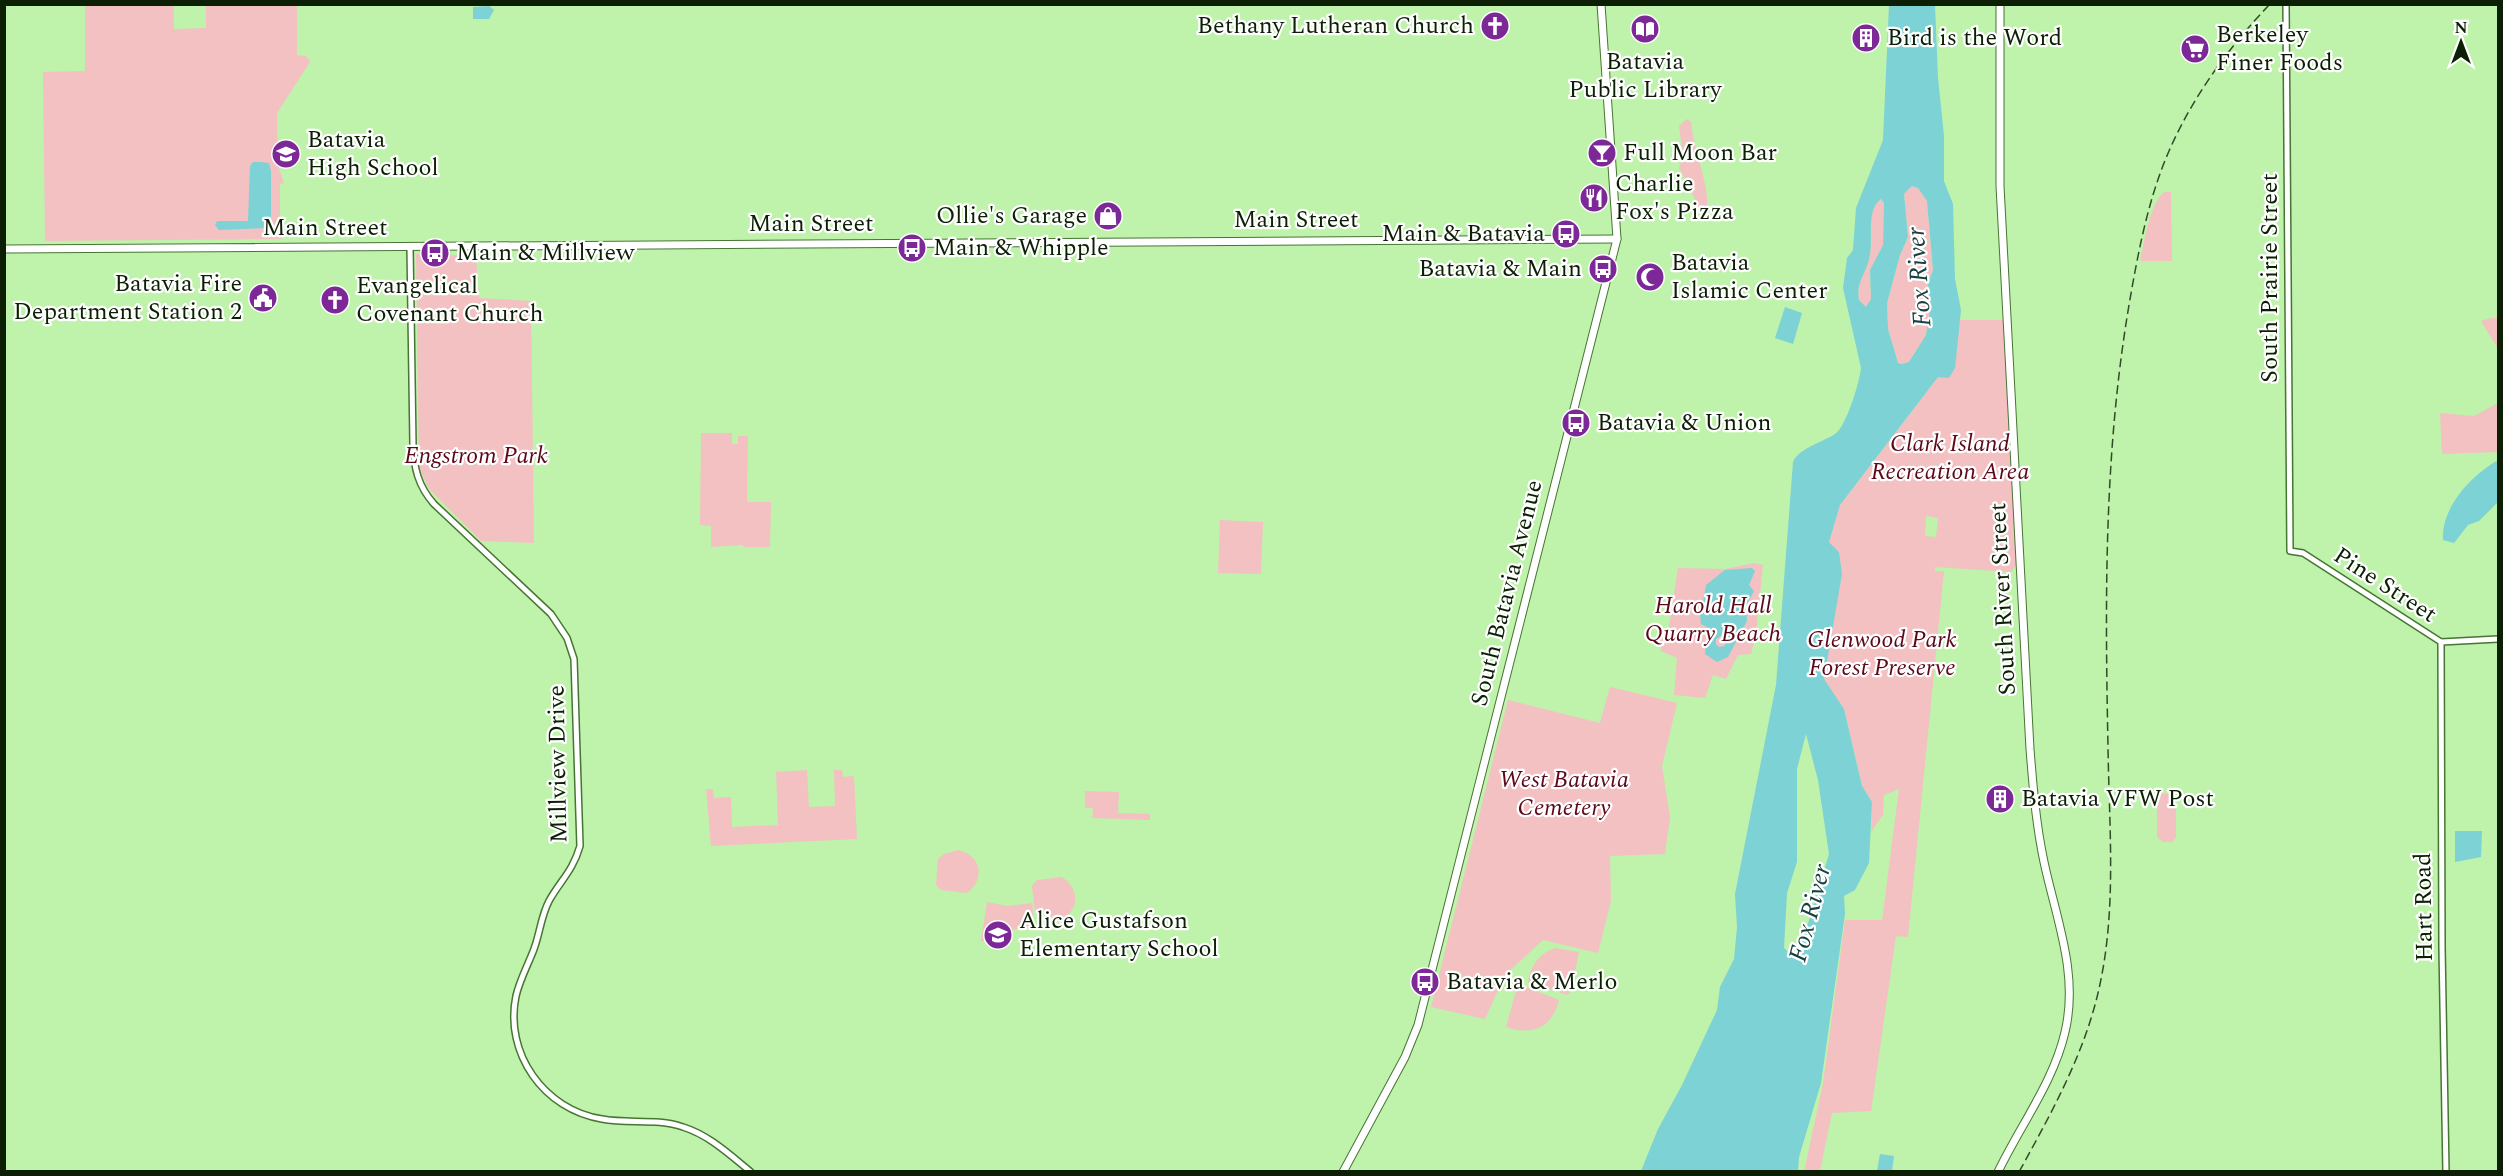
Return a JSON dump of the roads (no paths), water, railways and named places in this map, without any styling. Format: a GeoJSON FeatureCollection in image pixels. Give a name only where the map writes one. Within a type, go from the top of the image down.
{"type":"FeatureCollection","features":[{"type":"Feature","properties":{"kind":"main road","name":"South Batavia Avenue"},"geometry":{"type":"LineString","coordinates":[[1343,1172],[1405,1058],[1418,1025],[1617,239],[1601,4]]}},
{"type":"Feature","properties":{"kind":"main road","name":"South River Street"},"geometry":{"type":"LineString","coordinates":[[1998,1172],[2059,1052],[2067,1025],[2070,987],[2067,956],[2040,839],[2031,759],[2000,186],[2000,4]]}},
{"type":"Feature","properties":{"kind":"main road","name":"Main Street"},"geometry":{"type":"LineString","coordinates":[[4,249],[1617,239]]}},
{"type":"Feature","properties":{"kind":"street","name":"South Prairie Street"},"geometry":{"type":"LineString","coordinates":[[2286,4],[2290,551]]}},
{"type":"Feature","properties":{"kind":"street","name":"Millview Drive"},"geometry":{"type":"LineString","coordinates":[[410,247],[415,471],[434,504],[551,614],[567,638],[574,659],[580,846],[572,869],[544,913],[533,951],[519,984],[514,1016],[519,1050],[537,1083],[567,1108],[604,1120],[681,1126],[711,1140],[751,1172]]}},
{"type":"Feature","properties":{"kind":"street","name":"Pine Street"},"geometry":{"type":"LineString","coordinates":[[2290,551],[2303,553],[2440,642],[2499,639]]}},
{"type":"Feature","properties":{"kind":"street","name":"Hart Road"},"geometry":{"type":"LineString","coordinates":[[2440,642],[2446,1172]]}},
{"type":"Feature","properties":{"kind":"water"},"geometry":{"type":"Polygon","coordinates":[[[1889,5],[1935,5],[1938,78],[1944,136],[1944,181],[1953,204],[1955,279],[1961,310],[1955,368],[1949,378],[1938,377],[1840,505],[1829,542],[1839,552],[1842,574],[1824,679],[1844,709],[1862,786],[1872,802],[1869,863],[1855,890],[1844,896],[1845,914],[1821,1083],[1799,1157],[1798,1171],[1641,1171],[1658,1129],[1682,1085],[1717,1010],[1720,987],[1734,959],[1737,927],[1735,894],[1776,685],[1793,462],[1800,453],[1839,430],[1844,423],[1858,383],[1861,368],[1843,288],[1847,258],[1853,250],[1856,208],[1883,140],[1889,5]],[[1912,186],[1904,194],[1908,237],[1900,255],[1887,303],[1888,329],[1898,363],[1902,364],[1909,362],[1926,335],[1931,305],[1928,284],[1933,270],[1927,201],[1918,188],[1912,186]],[[1881,199],[1873,210],[1870,254],[1858,294],[1859,300],[1866,307],[1871,299],[1870,270],[1883,245],[1884,203],[1881,199]],[[1806,734],[1797,769],[1797,862],[1787,893],[1784,948],[1797,960],[1829,854],[1818,780],[1806,734]]]}},
{"type":"Feature","properties":{"kind":"water"},"geometry":{"type":"Polygon","coordinates":[[[489,6],[494,10],[489,19],[473,19],[473,7],[489,6]]]}},
{"type":"Feature","properties":{"kind":"water"},"geometry":{"type":"Polygon","coordinates":[[[253,162],[269,163],[271,221],[269,228],[219,230],[215,225],[217,221],[248,221],[250,166],[253,162]]]}},
{"type":"Feature","properties":{"kind":"water"},"geometry":{"type":"Polygon","coordinates":[[[1785,307],[1802,313],[1793,344],[1775,338],[1785,307]]]}},
{"type":"Feature","properties":{"kind":"water"},"geometry":{"type":"Polygon","coordinates":[[[2498,460],[2498,502],[2479,521],[2468,525],[2454,543],[2443,540],[2447,516],[2460,493],[2478,474],[2498,460]]]}},
{"type":"Feature","properties":{"kind":"water"},"geometry":{"type":"Polygon","coordinates":[[[1752,568],[1755,571],[1749,585],[1754,591],[1746,606],[1747,621],[1728,657],[1717,662],[1705,654],[1707,627],[1701,624],[1699,604],[1703,602],[1706,585],[1725,570],[1752,568]],[[1721,623],[1725,634],[1716,639],[1719,647],[1725,646],[1724,640],[1736,626],[1721,623]]]}},
{"type":"Feature","properties":{"kind":"water"},"geometry":{"type":"Polygon","coordinates":[[[2455,831],[2482,831],[2481,857],[2455,862],[2455,831]]]}},
{"type":"Feature","properties":{"kind":"water"},"geometry":{"type":"Polygon","coordinates":[[[1880,1154],[1894,1156],[1892,1171],[1877,1171],[1880,1154]]]}},
{"type":"Feature","properties":{"kind":"railway"},"geometry":{"type":"LineString","coordinates":[[2019,1172],[2069,1076],[2079,1051],[2096,1001],[2106,946],[2111,861],[2106,635],[2108,525],[2121,360],[2140,246],[2149,207],[2162,169],[2189,111],[2226,55],[2270,4]]}},
{"type":"Feature","properties":{"kind":"place","name":"Bethany Lutheran Church"},"geometry":{"type":"Point","coordinates":[1495,26]}},
{"type":"Feature","properties":{"kind":"place","name":"Batavia Public Library"},"geometry":{"type":"Point","coordinates":[1645,29]}},
{"type":"Feature","properties":{"kind":"place","name":"Bird is the Word"},"geometry":{"type":"Point","coordinates":[1866,38]}},
{"type":"Feature","properties":{"kind":"place","name":"Berkeley Finer Foods"},"geometry":{"type":"Point","coordinates":[2195,49]}},
{"type":"Feature","properties":{"kind":"place","name":"Full Moon Bar"},"geometry":{"type":"Point","coordinates":[1602,153]}},
{"type":"Feature","properties":{"kind":"place","name":"Batavia High School"},"geometry":{"type":"Point","coordinates":[286,154]}},
{"type":"Feature","properties":{"kind":"place","name":"Charlie Fox's Pizza"},"geometry":{"type":"Point","coordinates":[1594,198]}},
{"type":"Feature","properties":{"kind":"place","name":"Ollie's Garage"},"geometry":{"type":"Point","coordinates":[1108,216]}},
{"type":"Feature","properties":{"kind":"place","name":"Main & Batavia"},"geometry":{"type":"Point","coordinates":[1566,234]}},
{"type":"Feature","properties":{"kind":"place","name":"Main & Whipple"},"geometry":{"type":"Point","coordinates":[912,248]}},
{"type":"Feature","properties":{"kind":"place","name":"Main & Millview"},"geometry":{"type":"Point","coordinates":[435,253]}},
{"type":"Feature","properties":{"kind":"place","name":"Batavia & Main"},"geometry":{"type":"Point","coordinates":[1603,269]}},
{"type":"Feature","properties":{"kind":"place","name":"Batavia Islamic Center"},"geometry":{"type":"Point","coordinates":[1650,277]}},
{"type":"Feature","properties":{"kind":"place","name":"Batavia Fire Department Station 2"},"geometry":{"type":"Point","coordinates":[263,298]}},
{"type":"Feature","properties":{"kind":"place","name":"Evangelical Covenant Church"},"geometry":{"type":"Point","coordinates":[335,300]}},
{"type":"Feature","properties":{"kind":"place","name":"Batavia & Union"},"geometry":{"type":"Point","coordinates":[1576,423]}},
{"type":"Feature","properties":{"kind":"place","name":"Batavia VFW Post"},"geometry":{"type":"Point","coordinates":[2000,799]}},
{"type":"Feature","properties":{"kind":"place","name":"Alice Gustafson Elementary School"},"geometry":{"type":"Point","coordinates":[998,935]}},
{"type":"Feature","properties":{"kind":"place","name":"Batavia & Merlo"},"geometry":{"type":"Point","coordinates":[1425,982]}},
{"type":"Feature","properties":{"kind":"water label","name":"Fox River"},"geometry":{"type":"Point","coordinates":[1919,277]}},
{"type":"Feature","properties":{"kind":"water label","name":"Fox River"},"geometry":{"type":"Point","coordinates":[1810,913]}},
{"type":"Feature","properties":{"kind":"park label","name":"Engstrom Park"},"geometry":{"type":"Point","coordinates":[476,456]}},
{"type":"Feature","properties":{"kind":"park label","name":"Clark Island Recreation Area"},"geometry":{"type":"Point","coordinates":[1950,458]}},
{"type":"Feature","properties":{"kind":"park label","name":"Harold Hall Quarry Beach"},"geometry":{"type":"Point","coordinates":[1713,620]}},
{"type":"Feature","properties":{"kind":"park label","name":"Glenwood Park Forest Preserve"},"geometry":{"type":"Point","coordinates":[1882,654]}},
{"type":"Feature","properties":{"kind":"park label","name":"West Batavia Cemetery"},"geometry":{"type":"Point","coordinates":[1564,794]}}]}
